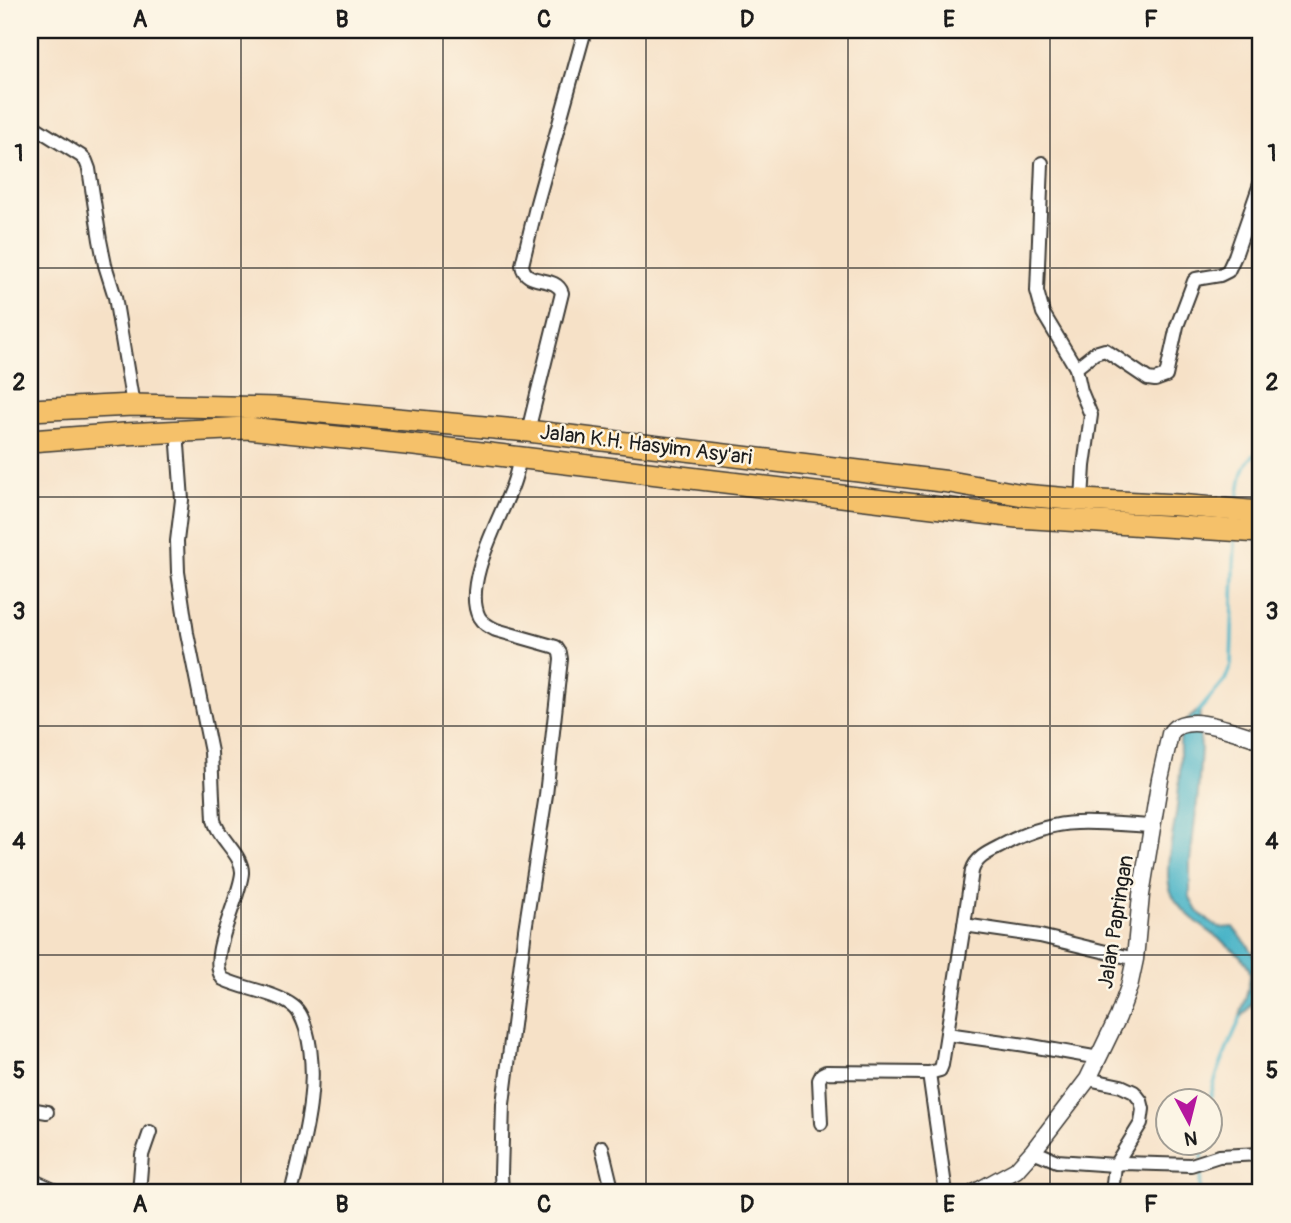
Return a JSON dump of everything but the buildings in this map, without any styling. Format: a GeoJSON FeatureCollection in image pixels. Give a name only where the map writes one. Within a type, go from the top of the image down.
{"type":"FeatureCollection","features":[{"type":"Feature","properties":{"kind":"highway","name":"Jalan K.H. Hasyim Asy'ari"},"geometry":{"type":"LineString","coordinates":[[30,410],[133,405],[277,408],[528,430],[950,482],[1023,495],[1082,500],[1261,531]]}},
{"type":"Feature","properties":{"kind":"highway"},"geometry":{"type":"LineString","coordinates":[[457,424],[479,438],[614,454],[614,464],[599,467]]}},
{"type":"Feature","properties":{"kind":"highway"},"geometry":{"type":"LineString","coordinates":[[30,429],[104,425],[114,427],[124,434]]}},
{"type":"Feature","properties":{"kind":"highway","name":"Jalan K.H. Hasyim Asy'ari"},"geometry":{"type":"LineString","coordinates":[[30,441],[247,428],[406,444],[1017,516],[1261,512]]}},
{"type":"Feature","properties":{"kind":"highway"},"geometry":{"type":"LineString","coordinates":[[645,445],[629,448],[629,456],[743,474],[762,486]]}},
{"type":"Feature","properties":{"kind":"street"},"geometry":{"type":"LineString","coordinates":[[528,430],[562,289],[558,285],[528,276],[523,272],[522,265],[585,30]]}},
{"type":"Feature","properties":{"kind":"street"},"geometry":{"type":"LineString","coordinates":[[30,124],[81,156],[89,169],[100,240],[115,297],[133,405]]}},
{"type":"Feature","properties":{"kind":"street"},"geometry":{"type":"LineString","coordinates":[[1042,163],[1037,291],[1043,313],[1076,368],[1081,391],[1091,415],[1082,500]]}},
{"type":"Feature","properties":{"kind":"street"},"geometry":{"type":"LineString","coordinates":[[1076,368],[1099,351],[1105,350],[1147,379],[1155,380],[1166,376],[1177,326],[1194,281],[1228,271],[1261,181]]}},
{"type":"Feature","properties":{"kind":"street"},"geometry":{"type":"LineString","coordinates":[[177,431],[182,500],[177,541],[179,580],[211,752],[214,820],[242,868],[217,963],[218,971],[220,977],[226,981],[295,1007],[303,1019],[309,1044],[312,1074],[310,1095],[291,1193]]}},
{"type":"Feature","properties":{"kind":"street"},"geometry":{"type":"LineString","coordinates":[[502,1193],[503,1104],[525,930],[547,795],[562,659],[556,647],[487,625],[481,621],[475,603],[481,561],[514,483],[520,458]]}},
{"type":"Feature","properties":{"kind":"street","name":"Jalan Papringan"},"geometry":{"type":"LineString","coordinates":[[974,1193],[1016,1170],[1033,1152],[1088,1079],[1123,1003],[1135,959],[1141,894],[1160,779],[1173,729],[1189,723],[1211,725],[1261,740]]}},
{"type":"Feature","properties":{"kind":"street"},"geometry":{"type":"LineString","coordinates":[[821,1123],[819,1080],[826,1072],[929,1073],[940,1070],[972,871],[981,857],[1012,840],[1050,827],[1076,823],[1153,826]]}},
{"type":"Feature","properties":{"kind":"street"},"geometry":{"type":"LineString","coordinates":[[964,925],[1040,936],[1135,959]]}},
{"type":"Feature","properties":{"kind":"street"},"geometry":{"type":"LineString","coordinates":[[947,1034],[1099,1058]]}},
{"type":"Feature","properties":{"kind":"street"},"geometry":{"type":"LineString","coordinates":[[929,1073],[946,1193]]}},
{"type":"Feature","properties":{"kind":"street"},"geometry":{"type":"LineString","coordinates":[[1088,1079],[1121,1086],[1134,1092],[1142,1101],[1140,1123],[1115,1165],[1112,1193]]}},
{"type":"Feature","properties":{"kind":"street"},"geometry":{"type":"LineString","coordinates":[[30,1109],[47,1112]]}},
{"type":"Feature","properties":{"kind":"street"},"geometry":{"type":"LineString","coordinates":[[139,1193],[142,1155],[150,1132]]}},
{"type":"Feature","properties":{"kind":"street"},"geometry":{"type":"LineString","coordinates":[[602,1147],[613,1193]]}},
{"type":"Feature","properties":{"kind":"street"},"geometry":{"type":"LineString","coordinates":[[1033,1152],[1058,1161],[1115,1165],[1191,1165],[1219,1156],[1261,1154]]}},
{"type":"Feature","properties":{"kind":"street"},"geometry":{"type":"LineString","coordinates":[[30,1181],[55,1193]]}},
{"type":"Feature","properties":{"kind":"water"},"geometry":{"type":"Polygon","coordinates":[[[1200,709],[1201,747],[1190,863],[1190,898],[1197,911],[1209,921],[1221,928],[1233,927],[1247,944],[1257,963],[1259,973],[1256,993],[1239,1020],[1250,978],[1246,963],[1186,913],[1176,901],[1168,881],[1168,862],[1178,792],[1181,732],[1190,717],[1200,709]]]}},
{"type":"Feature","properties":{"kind":"waterway"},"geometry":{"type":"LineString","coordinates":[[1238,503],[1245,466],[1261,451]]}},
{"type":"Feature","properties":{"kind":"waterway"},"geometry":{"type":"LineString","coordinates":[[1198,712],[1225,680],[1231,665],[1235,539]]}},
{"type":"Feature","properties":{"kind":"waterway"},"geometry":{"type":"LineString","coordinates":[[1214,1086],[1241,1017]]}},
{"type":"Feature","properties":{"kind":"waterway"},"geometry":{"type":"LineString","coordinates":[[1200,1193],[1201,1165]]}}]}
